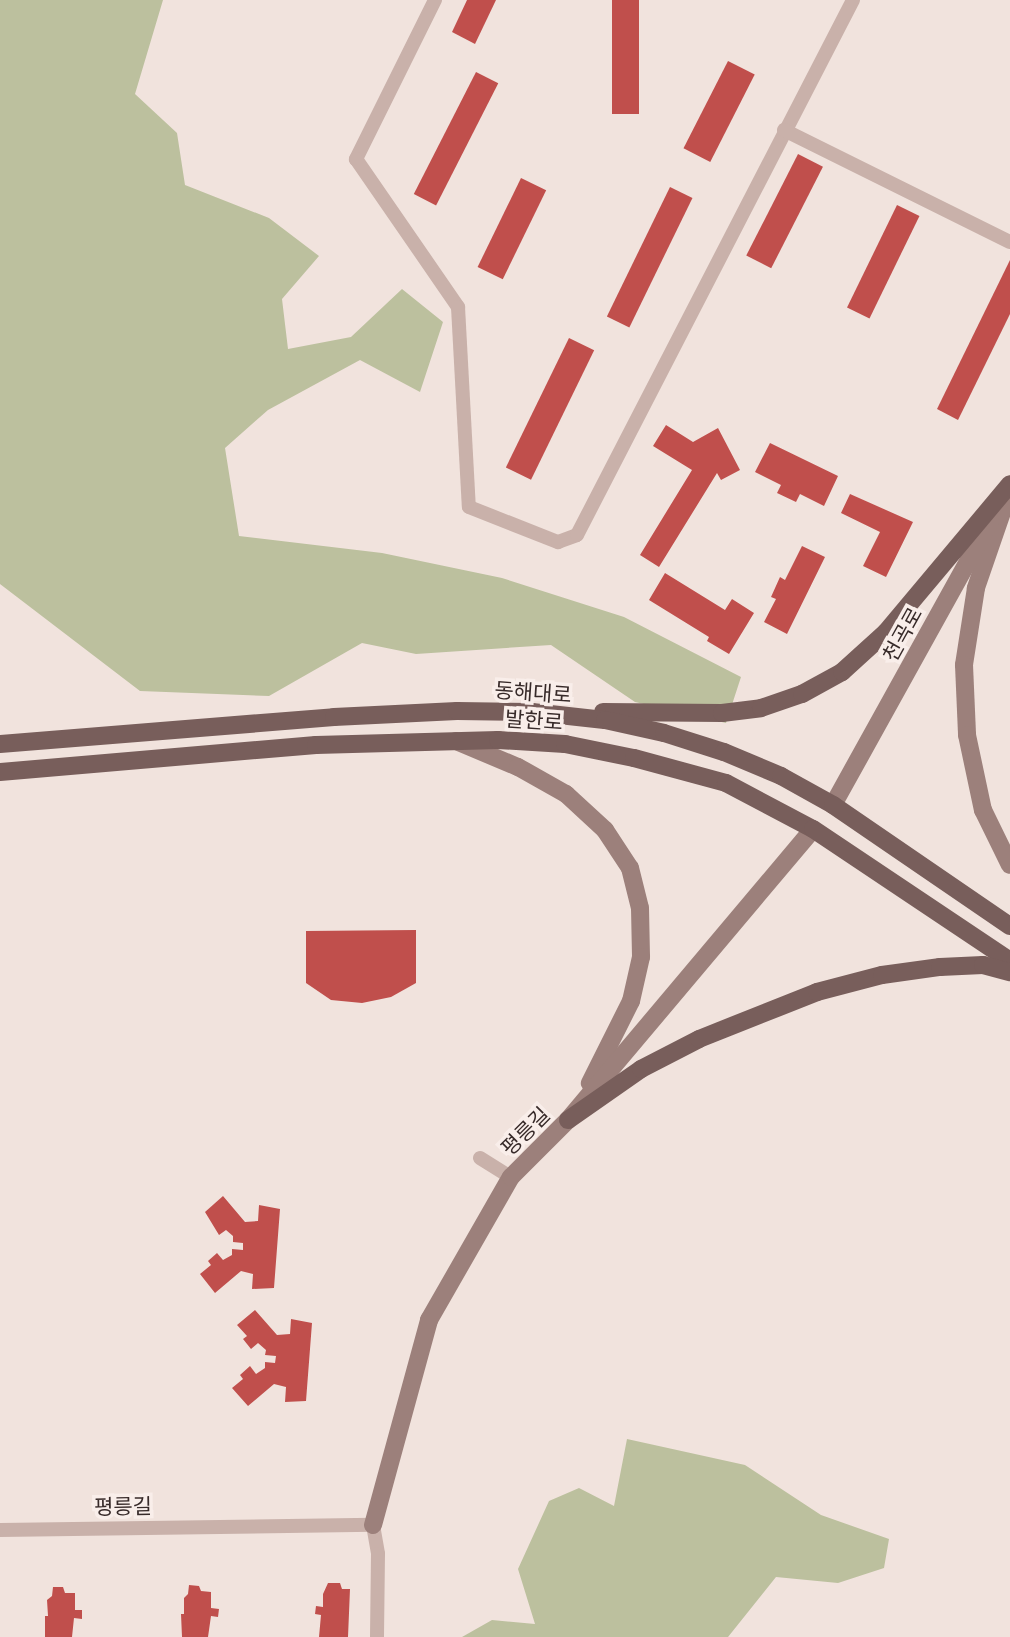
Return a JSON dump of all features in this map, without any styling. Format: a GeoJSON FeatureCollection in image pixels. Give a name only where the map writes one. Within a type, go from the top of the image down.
{"type":"FeatureCollection","features":[{"type":"Feature","properties":{"kind":"main road"},"geometry":{"type":"LineString","coordinates":[[532,712],[722,713],[761,708],[802,694],[842,672],[886,632],[1010,486]]}},
{"type":"Feature","properties":{"kind":"main road","name":"동해대로"},"geometry":{"type":"LineString","coordinates":[[0,744],[334,717],[457,711],[532,712],[605,720],[664,733],[724,752],[781,776],[833,805],[1010,926]]}},
{"type":"Feature","properties":{"kind":"main road","name":"발한로"},"geometry":{"type":"LineString","coordinates":[[0,772],[316,745],[456,741],[565,744],[634,758],[726,783],[813,829],[1010,961]]}},
{"type":"Feature","properties":{"kind":"main road"},"geometry":{"type":"LineString","coordinates":[[813,829],[833,805]]}},
{"type":"Feature","properties":{"kind":"main road"},"geometry":{"type":"LineString","coordinates":[[568,1121],[642,1069],[699,1039],[817,992],[882,975],[940,967],[983,965],[1010,972]]}},
{"type":"Feature","properties":{"kind":"street"},"geometry":{"type":"LineString","coordinates":[[435,0],[356,159],[458,307],[469,507],[558,542],[578,535],[853,0]]}},
{"type":"Feature","properties":{"kind":"street"},"geometry":{"type":"LineString","coordinates":[[784,130],[1010,242]]}},
{"type":"Feature","properties":{"kind":"street"},"geometry":{"type":"LineString","coordinates":[[1010,486],[976,588],[964,665],[967,735],[983,810],[1010,865]]}},
{"type":"Feature","properties":{"kind":"street","name":"천곡로"},"geometry":{"type":"LineString","coordinates":[[833,805],[1010,486]]}},
{"type":"Feature","properties":{"kind":"street"},"geometry":{"type":"LineString","coordinates":[[456,741],[518,767],[566,794],[605,830],[630,868],[640,908],[641,957],[631,1001],[611,1044],[568,1121]]}},
{"type":"Feature","properties":{"kind":"street","name":"평릉길"},"geometry":{"type":"LineString","coordinates":[[377,1637],[378,1554],[373,1525],[429,1320],[511,1177],[568,1121],[813,829]]}},
{"type":"Feature","properties":{"kind":"street"},"geometry":{"type":"LineString","coordinates":[[480,1158],[511,1177]]}},
{"type":"Feature","properties":{"kind":"street","name":"평릉길"},"geometry":{"type":"LineString","coordinates":[[0,1530],[373,1525]]}},
{"type":"Feature","properties":{"kind":"green space"},"geometry":{"type":"Polygon","coordinates":[[[0,0],[163,0],[135,94],[177,133],[185,185],[269,218],[319,256],[282,299],[288,349],[351,337],[402,289],[443,322],[420,392],[360,360],[268,410],[225,448],[239,536],[382,553],[502,578],[624,617],[741,677],[726,723],[635,702],[551,645],[416,654],[362,643],[269,696],[140,691],[0,584],[0,0]]]}},
{"type":"Feature","properties":{"kind":"green space"},"geometry":{"type":"Polygon","coordinates":[[[627,1439],[745,1465],[821,1515],[889,1539],[884,1568],[838,1583],[776,1577],[728,1637],[462,1637],[492,1620],[535,1624],[518,1569],[549,1501],[579,1488],[614,1506],[627,1439]]]}},
{"type":"Feature","properties":{"kind":"building"},"geometry":{"type":"Polygon","coordinates":[[[467,0],[496,0],[475,44],[452,32],[467,0]]]}},
{"type":"Feature","properties":{"kind":"building"},"geometry":{"type":"Polygon","coordinates":[[[612,0],[639,0],[639,114],[612,114],[612,0]]]}},
{"type":"Feature","properties":{"kind":"building"},"geometry":{"type":"Polygon","coordinates":[[[728,61],[755,75],[710,162],[684,148],[728,61]]]}},
{"type":"Feature","properties":{"kind":"building"},"geometry":{"type":"Polygon","coordinates":[[[476,72],[498,83],[436,205],[414,194],[476,72]]]}},
{"type":"Feature","properties":{"kind":"building"},"geometry":{"type":"Polygon","coordinates":[[[798,154],[823,167],[771,268],[746,256],[798,154]]]}},
{"type":"Feature","properties":{"kind":"building"},"geometry":{"type":"Polygon","coordinates":[[[521,178],[546,190],[503,279],[478,267],[521,178]]]}},
{"type":"Feature","properties":{"kind":"building"},"geometry":{"type":"Polygon","coordinates":[[[670,187],[692,198],[629,327],[607,316],[670,187]]]}},
{"type":"Feature","properties":{"kind":"building"},"geometry":{"type":"Polygon","coordinates":[[[897,205],[919,216],[869,318],[847,307],[897,205]]]}},
{"type":"Feature","properties":{"kind":"building"},"geometry":{"type":"Polygon","coordinates":[[[1010,260],[1010,314],[958,420],[937,409],[1010,260]]]}},
{"type":"Feature","properties":{"kind":"building"},"geometry":{"type":"Polygon","coordinates":[[[569,338],[594,350],[531,480],[506,467],[569,338]]]}},
{"type":"Feature","properties":{"kind":"building"},"geometry":{"type":"Polygon","coordinates":[[[666,425],[693,442],[718,428],[740,470],[721,480],[717,473],[659,567],[640,555],[692,470],[653,446],[666,425]]]}},
{"type":"Feature","properties":{"kind":"building"},"geometry":{"type":"Polygon","coordinates":[[[770,443],[838,476],[824,506],[800,494],[796,502],[777,493],[781,485],[755,472],[770,443]]]}},
{"type":"Feature","properties":{"kind":"building"},"geometry":{"type":"Polygon","coordinates":[[[850,494],[913,522],[886,577],[863,566],[880,532],[841,513],[850,494]]]}},
{"type":"Feature","properties":{"kind":"building"},"geometry":{"type":"Polygon","coordinates":[[[802,546],[825,557],[787,634],[764,622],[776,599],[771,597],[780,577],[785,580],[802,546]]]}},
{"type":"Feature","properties":{"kind":"building"},"geometry":{"type":"Polygon","coordinates":[[[665,573],[725,610],[732,599],[754,613],[729,654],[707,641],[709,637],[649,600],[665,573]]]}},
{"type":"Feature","properties":{"kind":"building"},"geometry":{"type":"Polygon","coordinates":[[[416,930],[416,983],[391,997],[362,1003],[331,1000],[306,983],[306,931],[416,930]]]}},
{"type":"Feature","properties":{"kind":"building"},"geometry":{"type":"Polygon","coordinates":[[[223,1196],[245,1222],[258,1221],[259,1205],[280,1209],[274,1288],[252,1289],[253,1274],[241,1271],[215,1293],[200,1274],[211,1265],[208,1261],[217,1253],[223,1260],[232,1255],[232,1249],[243,1250],[243,1243],[233,1242],[233,1236],[226,1230],[219,1235],[205,1212],[223,1196]]]}},
{"type":"Feature","properties":{"kind":"building"},"geometry":{"type":"Polygon","coordinates":[[[255,1310],[277,1335],[290,1334],[291,1319],[312,1323],[306,1401],[285,1402],[286,1387],[274,1384],[248,1406],[232,1388],[243,1379],[240,1375],[250,1366],[256,1374],[265,1368],[265,1362],[275,1363],[276,1356],[265,1355],[266,1350],[258,1343],[251,1349],[243,1339],[247,1336],[237,1325],[255,1310]]]}},
{"type":"Feature","properties":{"kind":"building"},"geometry":{"type":"Polygon","coordinates":[[[328,1583],[340,1583],[342,1589],[350,1589],[348,1637],[319,1637],[321,1615],[315,1614],[316,1606],[323,1607],[323,1594],[328,1583]]]}},
{"type":"Feature","properties":{"kind":"building"},"geometry":{"type":"Polygon","coordinates":[[[189,1585],[211,1592],[211,1608],[219,1609],[218,1617],[211,1616],[208,1637],[182,1637],[181,1614],[184,1614],[184,1598],[188,1594],[189,1585]]]}},
{"type":"Feature","properties":{"kind":"building"},"geometry":{"type":"Polygon","coordinates":[[[53,1587],[63,1587],[65,1593],[75,1593],[75,1610],[82,1610],[82,1619],[74,1618],[72,1637],[45,1637],[47,1600],[52,1596],[53,1587]]]}}]}
